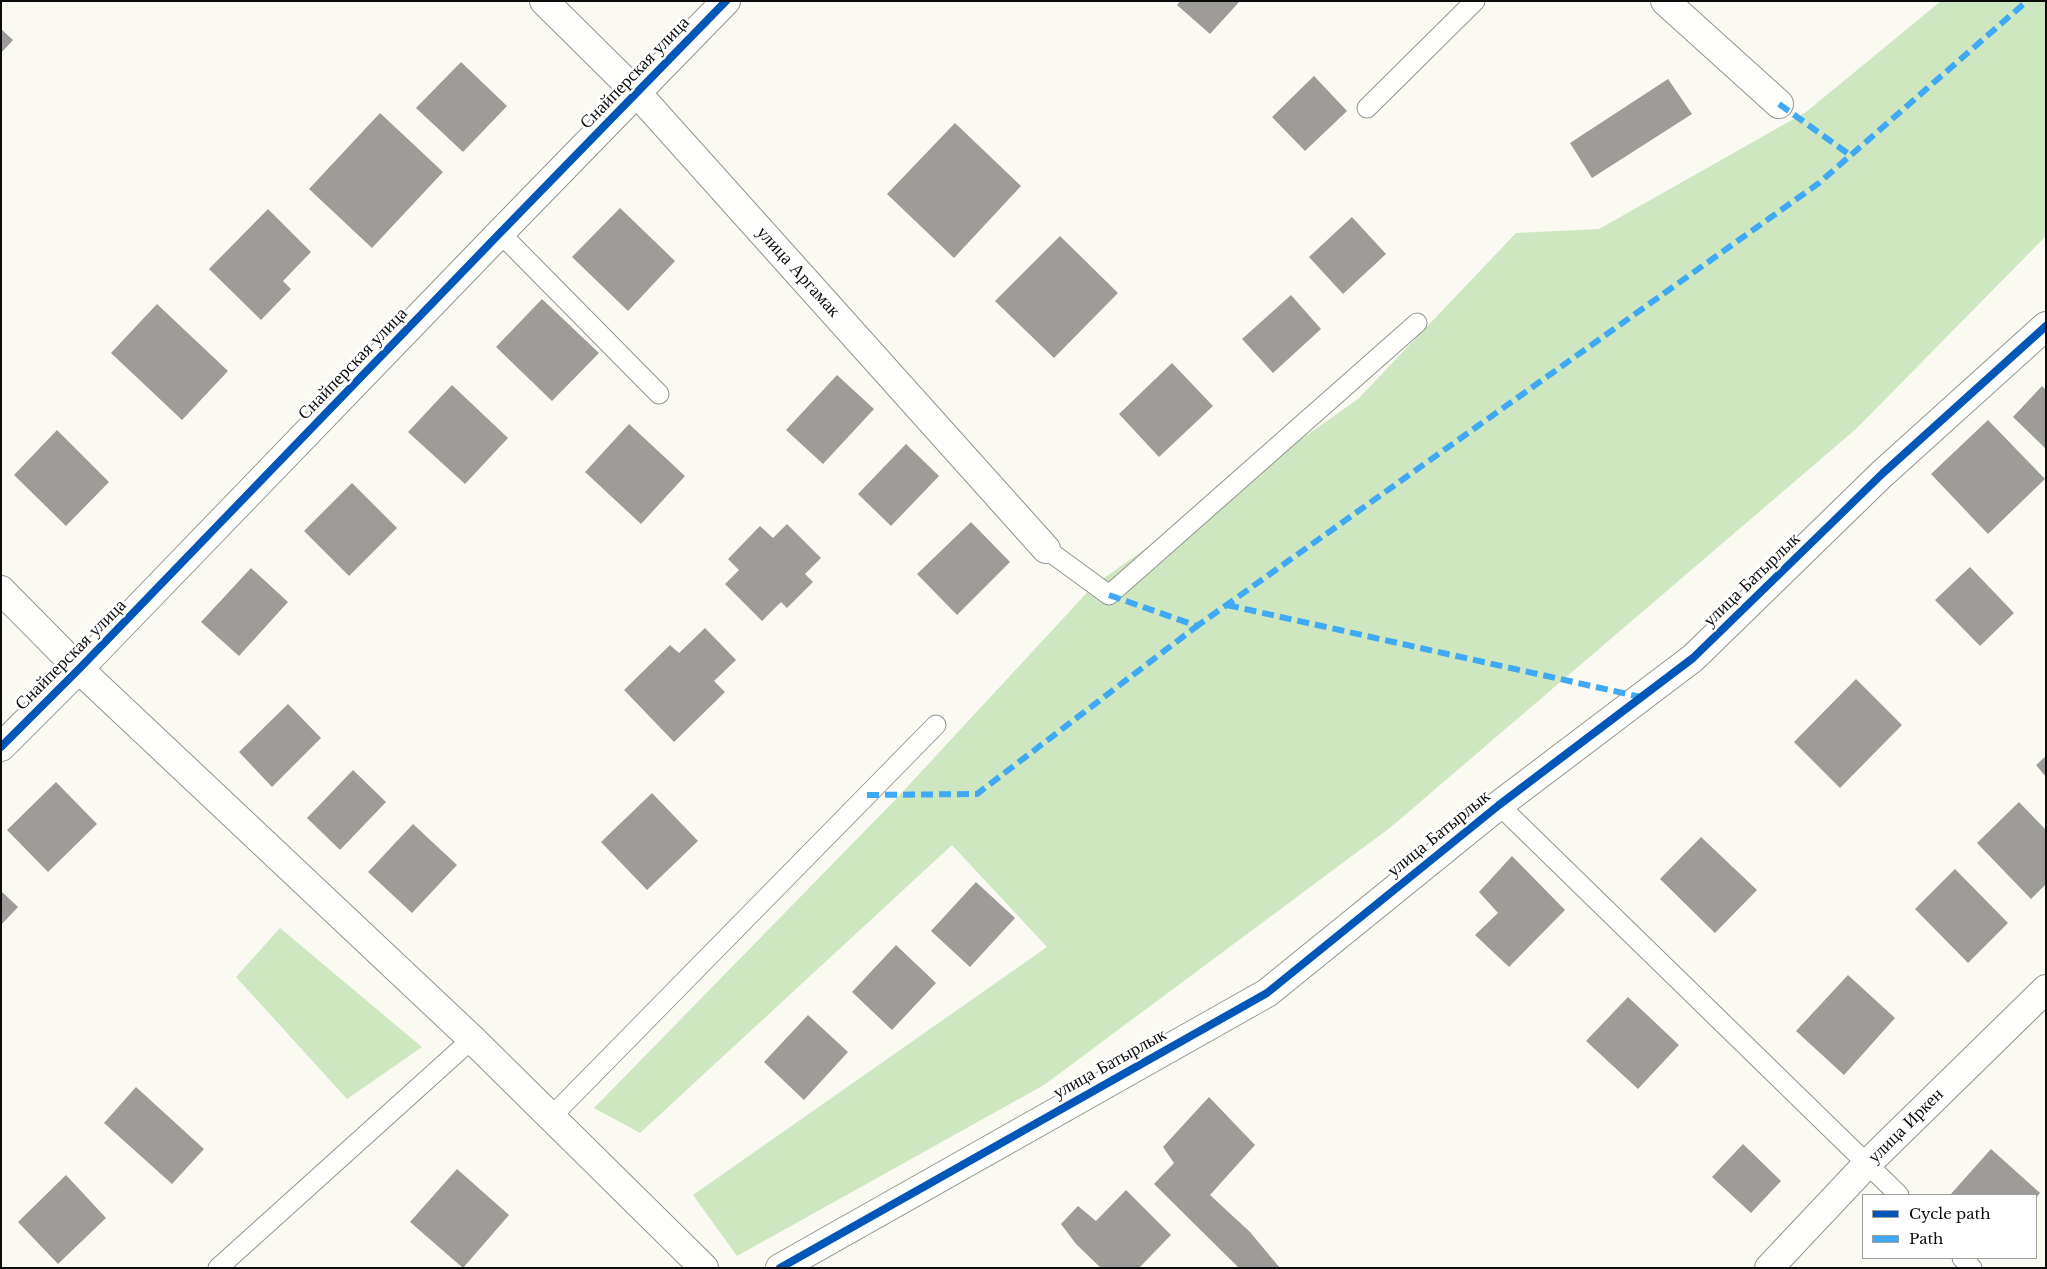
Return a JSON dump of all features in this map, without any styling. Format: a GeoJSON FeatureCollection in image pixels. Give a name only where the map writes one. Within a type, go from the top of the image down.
{"type":"FeatureCollection","features":[{"type":"Feature","properties":{"kind":"street","name":"улица Аргамак"},"geometry":{"type":"LineString","coordinates":[[544,1],[637,93],[1046,548]]}},
{"type":"Feature","properties":{"kind":"street","name":"Снайперская улица"},"geometry":{"type":"LineString","coordinates":[[1,747],[80,669],[726,1]]}},
{"type":"Feature","properties":{"kind":"street"},"geometry":{"type":"LineString","coordinates":[[1665,1],[1779,104]]}},
{"type":"Feature","properties":{"kind":"street","name":"улица Батырлык"},"geometry":{"type":"LineString","coordinates":[[780,1268],[1267,992],[1499,805],[1693,658],[1882,474],[2046,326]]}},
{"type":"Feature","properties":{"kind":"street"},"geometry":{"type":"LineString","coordinates":[[1,590],[80,669],[472,1039],[704,1268]]}},
{"type":"Feature","properties":{"kind":"street","name":"улица Иркен"},"geometry":{"type":"LineString","coordinates":[[1769,1268],[1868,1164],[2046,989]]}},
{"type":"Feature","properties":{"kind":"lane"},"geometry":{"type":"LineString","coordinates":[[1367,108],[1475,1]]}},
{"type":"Feature","properties":{"kind":"lane"},"geometry":{"type":"LineString","coordinates":[[500,233],[660,394]]}},
{"type":"Feature","properties":{"kind":"lane"},"geometry":{"type":"LineString","coordinates":[[1046,548],[1109,595],[1417,323]]}},
{"type":"Feature","properties":{"kind":"lane"},"geometry":{"type":"LineString","coordinates":[[551,1117],[936,725]]}},
{"type":"Feature","properties":{"kind":"lane"},"geometry":{"type":"LineString","coordinates":[[1499,805],[1898,1194]]}},
{"type":"Feature","properties":{"kind":"lane"},"geometry":{"type":"LineString","coordinates":[[218,1268],[472,1039]]}},
{"type":"Feature","properties":{"kind":"lane"},"geometry":{"type":"LineString","coordinates":[[1963,1259],[1972,1268]]}},
{"type":"Feature","properties":{"kind":"green space"},"geometry":{"type":"Polygon","coordinates":[[[1941,1],[2046,1],[2046,236],[1856,429],[1391,827],[1044,1085],[737,1256],[693,1195],[1047,947],[952,845],[640,1133],[594,1108],[896,799],[1094,585],[1358,399],[1516,233],[1599,229],[1806,112],[1941,1]]]}},
{"type":"Feature","properties":{"kind":"green space"},"geometry":{"type":"Polygon","coordinates":[[[280,928],[422,1047],[347,1099],[236,977],[280,928]]]}},
{"type":"Feature","properties":{"kind":"building"},"geometry":{"type":"Polygon","coordinates":[[[1180,1],[1240,1],[1210,34],[1177,5],[1180,1]]]}},
{"type":"Feature","properties":{"kind":"building"},"geometry":{"type":"Polygon","coordinates":[[[1,29],[13,40],[1,53],[1,29]]]}},
{"type":"Feature","properties":{"kind":"building"},"geometry":{"type":"Polygon","coordinates":[[[461,62],[507,106],[463,152],[416,108],[461,62]]]}},
{"type":"Feature","properties":{"kind":"building"},"geometry":{"type":"Polygon","coordinates":[[[1314,76],[1347,111],[1305,151],[1272,117],[1314,76]]]}},
{"type":"Feature","properties":{"kind":"building"},"geometry":{"type":"Polygon","coordinates":[[[1668,79],[1692,114],[1592,178],[1570,143],[1668,79]]]}},
{"type":"Feature","properties":{"kind":"building"},"geometry":{"type":"Polygon","coordinates":[[[380,113],[443,172],[372,248],[309,189],[380,113]]]}},
{"type":"Feature","properties":{"kind":"building"},"geometry":{"type":"Polygon","coordinates":[[[955,123],[1021,186],[954,258],[887,194],[955,123]]]}},
{"type":"Feature","properties":{"kind":"building"},"geometry":{"type":"Polygon","coordinates":[[[620,208],[675,261],[628,311],[572,257],[620,208]]]}},
{"type":"Feature","properties":{"kind":"building"},"geometry":{"type":"Polygon","coordinates":[[[268,209],[311,252],[283,281],[291,289],[261,320],[209,269],[268,209]]]}},
{"type":"Feature","properties":{"kind":"building"},"geometry":{"type":"Polygon","coordinates":[[[1352,217],[1386,254],[1343,294],[1309,257],[1352,217]]]}},
{"type":"Feature","properties":{"kind":"building"},"geometry":{"type":"Polygon","coordinates":[[[1060,236],[1118,293],[1054,358],[995,301],[1060,236]]]}},
{"type":"Feature","properties":{"kind":"building"},"geometry":{"type":"Polygon","coordinates":[[[1291,295],[1321,329],[1273,373],[1242,339],[1291,295]]]}},
{"type":"Feature","properties":{"kind":"building"},"geometry":{"type":"Polygon","coordinates":[[[542,299],[599,353],[552,401],[496,347],[542,299]]]}},
{"type":"Feature","properties":{"kind":"building"},"geometry":{"type":"Polygon","coordinates":[[[157,304],[228,371],[182,420],[111,353],[157,304]]]}},
{"type":"Feature","properties":{"kind":"building"},"geometry":{"type":"Polygon","coordinates":[[[1172,363],[1213,406],[1159,457],[1119,414],[1172,363]]]}},
{"type":"Feature","properties":{"kind":"building"},"geometry":{"type":"Polygon","coordinates":[[[837,375],[874,409],[823,464],[786,430],[837,375]]]}},
{"type":"Feature","properties":{"kind":"building"},"geometry":{"type":"Polygon","coordinates":[[[452,385],[508,438],[465,484],[408,432],[452,385]]]}},
{"type":"Feature","properties":{"kind":"building"},"geometry":{"type":"Polygon","coordinates":[[[2042,386],[2046,390],[2046,449],[2013,417],[2042,386]]]}},
{"type":"Feature","properties":{"kind":"building"},"geometry":{"type":"Polygon","coordinates":[[[1988,420],[2045,479],[1988,534],[1931,474],[1988,420]]]}},
{"type":"Feature","properties":{"kind":"building"},"geometry":{"type":"Polygon","coordinates":[[[629,424],[685,476],[641,524],[585,472],[629,424]]]}},
{"type":"Feature","properties":{"kind":"building"},"geometry":{"type":"Polygon","coordinates":[[[57,430],[109,482],[66,526],[14,475],[57,430]]]}},
{"type":"Feature","properties":{"kind":"building"},"geometry":{"type":"Polygon","coordinates":[[[906,444],[939,476],[891,526],[858,494],[906,444]]]}},
{"type":"Feature","properties":{"kind":"building"},"geometry":{"type":"Polygon","coordinates":[[[352,483],[397,528],[349,576],[304,531],[352,483]]]}},
{"type":"Feature","properties":{"kind":"building"},"geometry":{"type":"Polygon","coordinates":[[[971,522],[1010,562],[957,615],[917,574],[971,522]]]}},
{"type":"Feature","properties":{"kind":"building"},"geometry":{"type":"Polygon","coordinates":[[[787,524],[821,558],[805,574],[813,582],[787,608],[781,602],[762,621],[725,584],[739,570],[728,559],[760,526],[773,538],[787,524]]]}},
{"type":"Feature","properties":{"kind":"building"},"geometry":{"type":"Polygon","coordinates":[[[1970,567],[2014,613],[1980,646],[1935,600],[1970,567]]]}},
{"type":"Feature","properties":{"kind":"building"},"geometry":{"type":"Polygon","coordinates":[[[251,568],[288,602],[239,656],[201,622],[251,568]]]}},
{"type":"Feature","properties":{"kind":"building"},"geometry":{"type":"Polygon","coordinates":[[[705,628],[736,660],[714,681],[725,692],[674,742],[624,690],[670,645],[679,653],[705,628]]]}},
{"type":"Feature","properties":{"kind":"building"},"geometry":{"type":"Polygon","coordinates":[[[1856,679],[1902,725],[1840,788],[1794,742],[1856,679]]]}},
{"type":"Feature","properties":{"kind":"building"},"geometry":{"type":"Polygon","coordinates":[[[288,704],[321,738],[272,787],[239,752],[288,704]]]}},
{"type":"Feature","properties":{"kind":"building"},"geometry":{"type":"Polygon","coordinates":[[[2046,756],[2046,777],[2036,765],[2046,756]]]}},
{"type":"Feature","properties":{"kind":"building"},"geometry":{"type":"Polygon","coordinates":[[[353,770],[386,802],[340,850],[307,818],[353,770]]]}},
{"type":"Feature","properties":{"kind":"building"},"geometry":{"type":"Polygon","coordinates":[[[56,782],[97,824],[48,872],[7,830],[56,782]]]}},
{"type":"Feature","properties":{"kind":"building"},"geometry":{"type":"Polygon","coordinates":[[[652,793],[698,841],[647,890],[601,842],[652,793]]]}},
{"type":"Feature","properties":{"kind":"building"},"geometry":{"type":"Polygon","coordinates":[[[2019,802],[2046,830],[2046,884],[2031,899],[1977,843],[2019,802]]]}},
{"type":"Feature","properties":{"kind":"building"},"geometry":{"type":"Polygon","coordinates":[[[413,824],[457,865],[412,913],[368,872],[413,824]]]}},
{"type":"Feature","properties":{"kind":"building"},"geometry":{"type":"Polygon","coordinates":[[[1701,837],[1757,890],[1715,933],[1660,879],[1701,837]]]}},
{"type":"Feature","properties":{"kind":"building"},"geometry":{"type":"Polygon","coordinates":[[[1512,856],[1565,910],[1509,967],[1475,935],[1498,913],[1479,892],[1512,856]]]}},
{"type":"Feature","properties":{"kind":"building"},"geometry":{"type":"Polygon","coordinates":[[[1955,869],[2008,923],[1968,963],[1915,909],[1955,869]]]}},
{"type":"Feature","properties":{"kind":"building"},"geometry":{"type":"Polygon","coordinates":[[[976,882],[1015,918],[970,967],[931,931],[976,882]]]}},
{"type":"Feature","properties":{"kind":"building"},"geometry":{"type":"Polygon","coordinates":[[[1,891],[18,907],[1,925],[1,891]]]}},
{"type":"Feature","properties":{"kind":"building"},"geometry":{"type":"Polygon","coordinates":[[[896,945],[936,983],[892,1030],[852,992],[896,945]]]}},
{"type":"Feature","properties":{"kind":"building"},"geometry":{"type":"Polygon","coordinates":[[[1848,975],[1895,1018],[1844,1075],[1796,1031],[1848,975]]]}},
{"type":"Feature","properties":{"kind":"building"},"geometry":{"type":"Polygon","coordinates":[[[1628,997],[1679,1045],[1638,1089],[1586,1041],[1628,997]]]}},
{"type":"Feature","properties":{"kind":"building"},"geometry":{"type":"Polygon","coordinates":[[[808,1015],[848,1052],[804,1100],[764,1062],[808,1015]]]}},
{"type":"Feature","properties":{"kind":"building"},"geometry":{"type":"Polygon","coordinates":[[[136,1087],[204,1149],[172,1184],[104,1123],[136,1087]]]}},
{"type":"Feature","properties":{"kind":"building"},"geometry":{"type":"Polygon","coordinates":[[[1209,1097],[1255,1145],[1210,1195],[1250,1232],[1280,1268],[1239,1268],[1154,1184],[1174,1163],[1163,1147],[1209,1097]]]}},
{"type":"Feature","properties":{"kind":"building"},"geometry":{"type":"Polygon","coordinates":[[[1743,1144],[1781,1181],[1751,1213],[1712,1177],[1743,1144]]]}},
{"type":"Feature","properties":{"kind":"building"},"geometry":{"type":"Polygon","coordinates":[[[1991,1149],[2040,1193],[2037,1197],[2037,1194],[1951,1194],[1991,1149]]]}},
{"type":"Feature","properties":{"kind":"building"},"geometry":{"type":"Polygon","coordinates":[[[457,1169],[509,1215],[463,1268],[410,1222],[457,1169]]]}},
{"type":"Feature","properties":{"kind":"building"},"geometry":{"type":"Polygon","coordinates":[[[66,1175],[106,1218],[58,1264],[18,1222],[66,1175]]]}},
{"type":"Feature","properties":{"kind":"building"},"geometry":{"type":"Polygon","coordinates":[[[1126,1190],[1171,1235],[1139,1268],[1101,1268],[1076,1244],[1061,1224],[1078,1206],[1096,1221],[1126,1190]]]}},
{"type":"Feature","properties":{"kind":"marked path"},"geometry":{"type":"LineString","coordinates":[[1109,595],[1197,626],[1819,183],[2027,1]]}},
{"type":"Feature","properties":{"kind":"marked path"},"geometry":{"type":"LineString","coordinates":[[1779,104],[1850,155]]}},
{"type":"Feature","properties":{"kind":"marked path"},"geometry":{"type":"LineString","coordinates":[[1227,605],[1641,697]]}},
{"type":"Feature","properties":{"kind":"marked path"},"geometry":{"type":"LineString","coordinates":[[867,795],[977,794],[1197,626]]}},
{"type":"Feature","properties":{"kind":"cycle path"},"geometry":{"type":"LineString","coordinates":[[1,747],[79,669],[726,1]]}},
{"type":"Feature","properties":{"kind":"cycle path"},"geometry":{"type":"LineString","coordinates":[[780,1268],[1267,993],[1499,805],[1693,658],[1882,474],[2046,326]]}}]}
